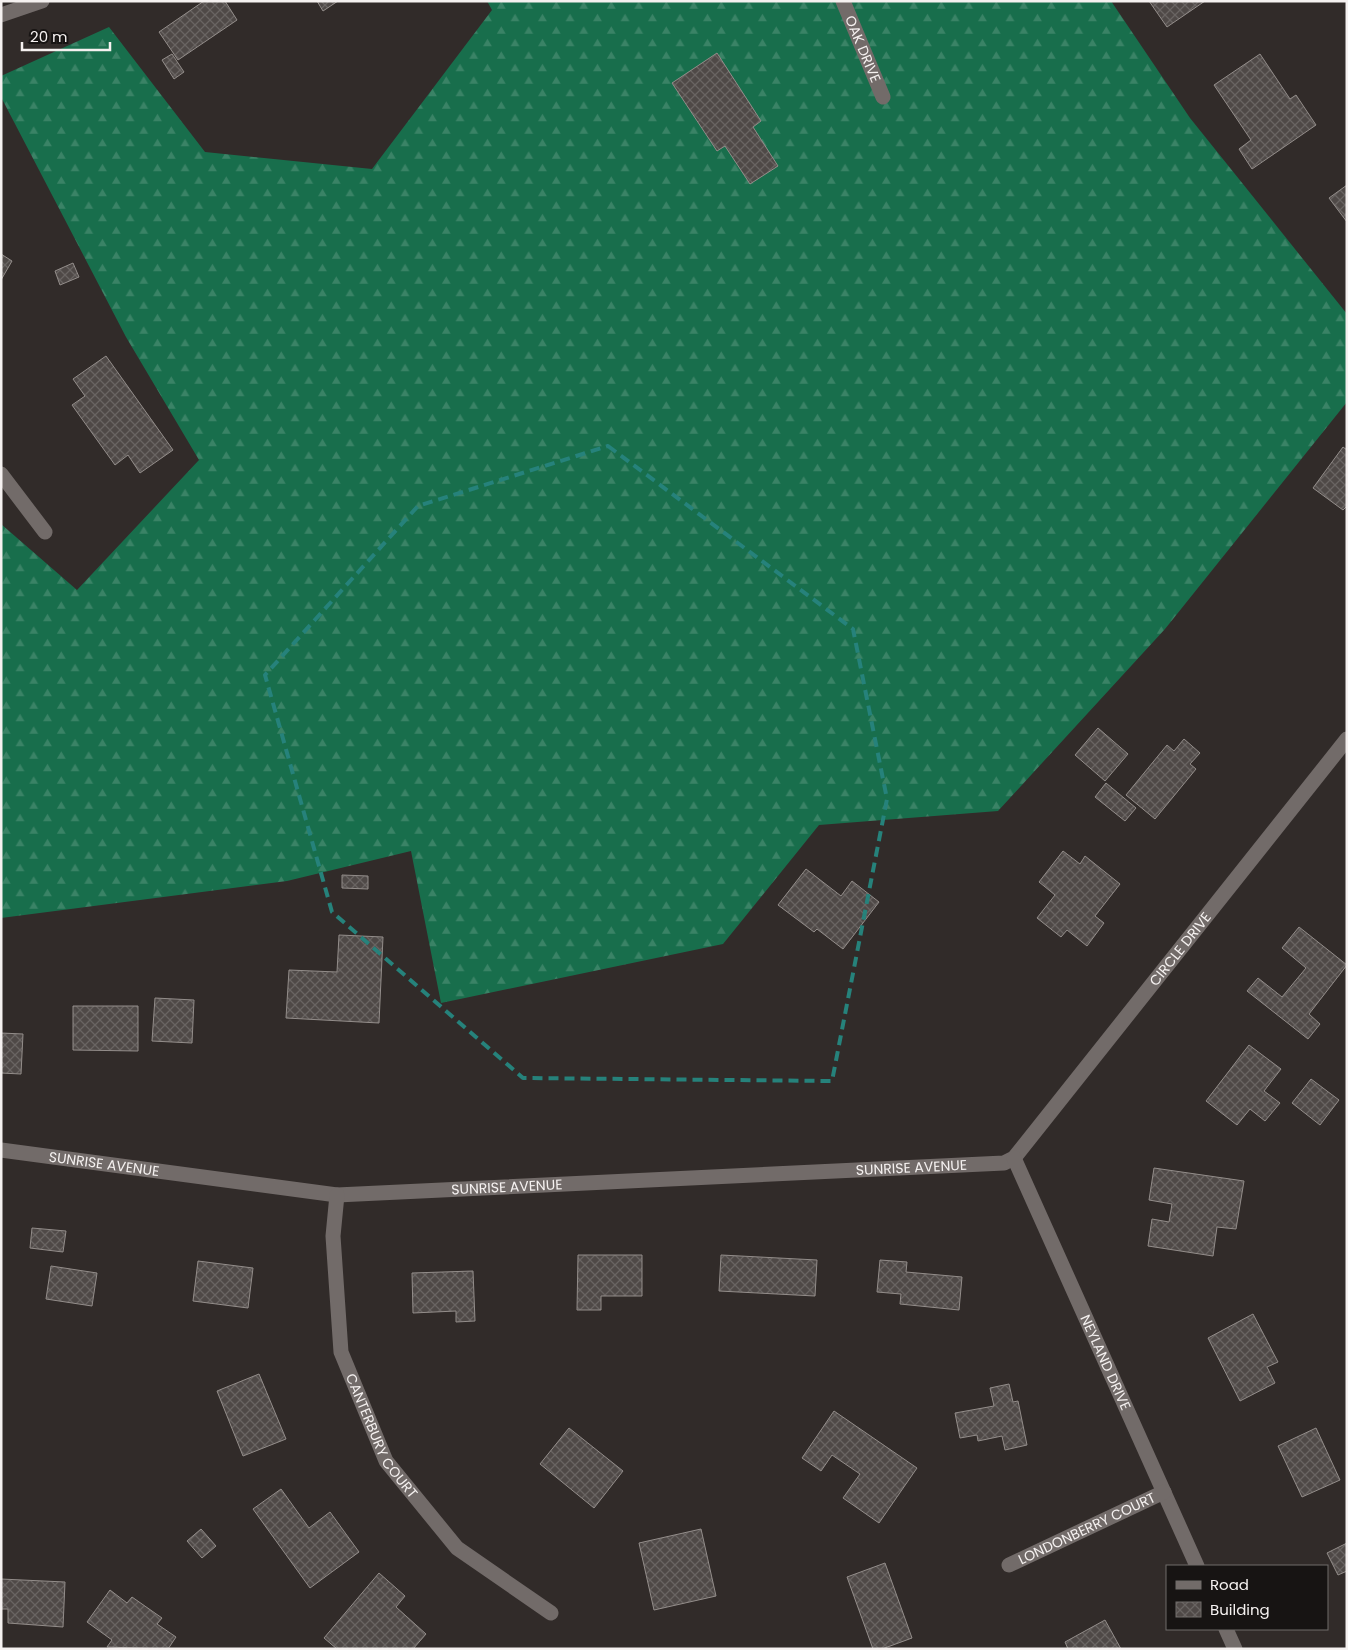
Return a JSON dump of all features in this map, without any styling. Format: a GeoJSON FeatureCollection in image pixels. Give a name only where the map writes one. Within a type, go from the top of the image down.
{"type":"FeatureCollection","features":[{"type":"Feature","properties":{"kind":"street"},"geometry":{"type":"LineString","coordinates":[[1,16],[42,1]]}},
{"type":"Feature","properties":{"kind":"street","name":"OAK DRIVE"},"geometry":{"type":"LineString","coordinates":[[843,1],[883,97]]}},
{"type":"Feature","properties":{"kind":"street"},"geometry":{"type":"LineString","coordinates":[[1,474],[45,532]]}},
{"type":"Feature","properties":{"kind":"street","name":"CIRCLE DRIVE"},"geometry":{"type":"LineString","coordinates":[[1014,1158],[1347,739]]}},
{"type":"Feature","properties":{"kind":"street","name":"SUNRISE AVENUE"},"geometry":{"type":"LineString","coordinates":[[1,1150],[337,1195],[1004,1163],[1014,1158]]}},
{"type":"Feature","properties":{"kind":"street","name":"NEYLAND DRIVE"},"geometry":{"type":"LineString","coordinates":[[1014,1158],[1197,1565]]}},
{"type":"Feature","properties":{"kind":"street","name":"CANTERBURY COURT"},"geometry":{"type":"LineString","coordinates":[[337,1195],[333,1236],[341,1352],[386,1461],[457,1548],[551,1613]]}},
{"type":"Feature","properties":{"kind":"street","name":"LONDONBERRY COURT"},"geometry":{"type":"LineString","coordinates":[[1010,1565],[1164,1492]]}},
{"type":"Feature","properties":{"kind":"street"},"geometry":{"type":"LineString","coordinates":[[1226,1630],[1235,1649]]}},
{"type":"Feature","properties":{"kind":"highlighted area"},"geometry":{"type":"Polygon","coordinates":[[[608,446],[853,629],[887,799],[832,1081],[523,1078],[332,912],[265,675],[418,506],[608,446]]]}},
{"type":"Feature","properties":{"kind":"green space"},"geometry":{"type":"Polygon","coordinates":[[[487,1],[1111,1],[1190,118],[1347,314],[1347,402],[1165,629],[998,811],[819,825],[723,944],[441,1003],[411,851],[287,881],[1,918],[1,524],[77,590],[199,460],[126,337],[1,97],[1,76],[109,27],[205,152],[372,169],[492,10],[487,1]]]}},
{"type":"Feature","properties":{"kind":"building"},"geometry":{"type":"Polygon","coordinates":[[[204,1],[225,1],[237,20],[178,60],[159,32],[204,1]]]}},
{"type":"Feature","properties":{"kind":"building"},"geometry":{"type":"Polygon","coordinates":[[[317,1],[338,1],[323,11],[317,1]]]}},
{"type":"Feature","properties":{"kind":"building"},"geometry":{"type":"Polygon","coordinates":[[[1149,1],[1205,1],[1167,27],[1149,1]]]}},
{"type":"Feature","properties":{"kind":"building"},"geometry":{"type":"Polygon","coordinates":[[[717,53],[761,121],[753,127],[778,166],[750,184],[725,146],[717,151],[672,83],[717,53]]]}},
{"type":"Feature","properties":{"kind":"building"},"geometry":{"type":"Polygon","coordinates":[[[172,54],[184,72],[174,79],[162,60],[172,54]]]}},
{"type":"Feature","properties":{"kind":"building"},"geometry":{"type":"Polygon","coordinates":[[[1260,54],[1290,99],[1296,95],[1316,125],[1252,169],[1239,149],[1251,140],[1214,85],[1260,54]]]}},
{"type":"Feature","properties":{"kind":"building"},"geometry":{"type":"Polygon","coordinates":[[[1347,185],[1347,222],[1329,198],[1347,185]]]}},
{"type":"Feature","properties":{"kind":"building"},"geometry":{"type":"Polygon","coordinates":[[[1,254],[12,261],[1,280],[1,254]]]}},
{"type":"Feature","properties":{"kind":"building"},"geometry":{"type":"Polygon","coordinates":[[[73,263],[79,277],[60,285],[55,271],[73,263]]]}},
{"type":"Feature","properties":{"kind":"building"},"geometry":{"type":"Polygon","coordinates":[[[106,356],[173,450],[140,473],[128,455],[115,465],[72,405],[85,396],[73,379],[106,356]]]}},
{"type":"Feature","properties":{"kind":"building"},"geometry":{"type":"Polygon","coordinates":[[[1343,447],[1347,450],[1347,506],[1343,510],[1313,488],[1343,447]]]}},
{"type":"Feature","properties":{"kind":"building"},"geometry":{"type":"Polygon","coordinates":[[[1098,728],[1128,754],[1105,781],[1075,755],[1098,728]]]}},
{"type":"Feature","properties":{"kind":"building"},"geometry":{"type":"Polygon","coordinates":[[[1184,739],[1200,753],[1190,764],[1196,769],[1155,819],[1126,795],[1167,745],[1174,751],[1184,739]]]}},
{"type":"Feature","properties":{"kind":"building"},"geometry":{"type":"Polygon","coordinates":[[[1106,783],[1136,808],[1125,821],[1095,797],[1106,783]]]}},
{"type":"Feature","properties":{"kind":"building"},"geometry":{"type":"Polygon","coordinates":[[[1063,851],[1080,864],[1085,856],[1120,884],[1095,916],[1104,923],[1087,946],[1067,930],[1061,937],[1037,918],[1055,895],[1039,882],[1063,851]]]}},
{"type":"Feature","properties":{"kind":"building"},"geometry":{"type":"Polygon","coordinates":[[[806,869],[841,896],[852,881],[879,902],[843,949],[817,929],[814,932],[778,905],[806,869]]]}},
{"type":"Feature","properties":{"kind":"building"},"geometry":{"type":"Polygon","coordinates":[[[342,875],[368,876],[368,889],[342,888],[342,875]]]}},
{"type":"Feature","properties":{"kind":"building"},"geometry":{"type":"Polygon","coordinates":[[[1299,927],[1347,965],[1309,1014],[1320,1024],[1308,1039],[1247,991],[1258,978],[1282,997],[1306,968],[1282,948],[1299,927]]]}},
{"type":"Feature","properties":{"kind":"building"},"geometry":{"type":"Polygon","coordinates":[[[339,935],[383,937],[379,1023],[286,1018],[289,970],[337,972],[339,935]]]}},
{"type":"Feature","properties":{"kind":"building"},"geometry":{"type":"Polygon","coordinates":[[[155,998],[194,1000],[192,1043],[152,1041],[155,998]]]}},
{"type":"Feature","properties":{"kind":"building"},"geometry":{"type":"Polygon","coordinates":[[[73,1006],[138,1006],[138,1051],[73,1050],[73,1006]]]}},
{"type":"Feature","properties":{"kind":"building"},"geometry":{"type":"Polygon","coordinates":[[[1,1033],[23,1034],[21,1074],[1,1073],[1,1033]]]}},
{"type":"Feature","properties":{"kind":"building"},"geometry":{"type":"Polygon","coordinates":[[[1249,1045],[1281,1069],[1264,1091],[1280,1103],[1265,1121],[1250,1109],[1237,1125],[1206,1101],[1249,1045]]]}},
{"type":"Feature","properties":{"kind":"building"},"geometry":{"type":"Polygon","coordinates":[[[1311,1079],[1339,1100],[1320,1125],[1292,1103],[1311,1079]]]}},
{"type":"Feature","properties":{"kind":"building"},"geometry":{"type":"Polygon","coordinates":[[[1154,1168],[1244,1181],[1236,1229],[1217,1227],[1213,1256],[1148,1246],[1152,1219],[1169,1222],[1172,1204],[1149,1200],[1154,1168]]]}},
{"type":"Feature","properties":{"kind":"building"},"geometry":{"type":"Polygon","coordinates":[[[32,1228],[66,1231],[63,1252],[30,1248],[32,1228]]]}},
{"type":"Feature","properties":{"kind":"building"},"geometry":{"type":"Polygon","coordinates":[[[578,1255],[642,1255],[642,1296],[601,1296],[601,1310],[577,1310],[578,1255]]]}},
{"type":"Feature","properties":{"kind":"building"},"geometry":{"type":"Polygon","coordinates":[[[721,1255],[817,1260],[815,1296],[719,1291],[721,1255]]]}},
{"type":"Feature","properties":{"kind":"building"},"geometry":{"type":"Polygon","coordinates":[[[880,1260],[907,1262],[906,1272],[962,1277],[959,1310],[900,1304],[901,1294],[877,1292],[880,1260]]]}},
{"type":"Feature","properties":{"kind":"building"},"geometry":{"type":"Polygon","coordinates":[[[198,1261],[253,1268],[248,1308],[193,1301],[198,1261]]]}},
{"type":"Feature","properties":{"kind":"building"},"geometry":{"type":"Polygon","coordinates":[[[51,1266],[97,1273],[92,1306],[46,1299],[51,1266]]]}},
{"type":"Feature","properties":{"kind":"building"},"geometry":{"type":"Polygon","coordinates":[[[473,1271],[475,1321],[456,1322],[456,1311],[413,1313],[412,1273],[473,1271]]]}},
{"type":"Feature","properties":{"kind":"building"},"geometry":{"type":"Polygon","coordinates":[[[1253,1314],[1278,1362],[1267,1367],[1275,1383],[1240,1401],[1208,1338],[1253,1314]]]}},
{"type":"Feature","properties":{"kind":"building"},"geometry":{"type":"Polygon","coordinates":[[[259,1374],[286,1439],[243,1456],[217,1391],[259,1374]]]}},
{"type":"Feature","properties":{"kind":"building"},"geometry":{"type":"Polygon","coordinates":[[[1009,1384],[1013,1402],[1018,1401],[1027,1445],[1005,1450],[1002,1436],[978,1441],[977,1435],[960,1438],[955,1413],[994,1406],[990,1388],[1009,1384]]]}},
{"type":"Feature","properties":{"kind":"building"},"geometry":{"type":"Polygon","coordinates":[[[834,1411],[917,1468],[879,1523],[843,1498],[860,1474],[832,1455],[821,1471],[802,1458],[834,1411]]]}},
{"type":"Feature","properties":{"kind":"building"},"geometry":{"type":"Polygon","coordinates":[[[569,1428],[623,1471],[594,1508],[540,1464],[569,1428]]]}},
{"type":"Feature","properties":{"kind":"building"},"geometry":{"type":"Polygon","coordinates":[[[1316,1428],[1340,1480],[1302,1497],[1278,1446],[1316,1428]]]}},
{"type":"Feature","properties":{"kind":"building"},"geometry":{"type":"Polygon","coordinates":[[[281,1489],[309,1528],[330,1512],[359,1552],[310,1588],[253,1509],[281,1489]]]}},
{"type":"Feature","properties":{"kind":"building"},"geometry":{"type":"Polygon","coordinates":[[[201,1529],[216,1546],[202,1558],[187,1541],[201,1529]]]}},
{"type":"Feature","properties":{"kind":"building"},"geometry":{"type":"Polygon","coordinates":[[[701,1529],[716,1596],[654,1610],[639,1543],[701,1529]]]}},
{"type":"Feature","properties":{"kind":"building"},"geometry":{"type":"Polygon","coordinates":[[[1347,1543],[1347,1571],[1338,1575],[1327,1553],[1347,1543]]]}},
{"type":"Feature","properties":{"kind":"building"},"geometry":{"type":"Polygon","coordinates":[[[885,1563],[912,1638],[882,1649],[873,1649],[847,1577],[885,1563]]]}},
{"type":"Feature","properties":{"kind":"building"},"geometry":{"type":"Polygon","coordinates":[[[379,1573],[405,1596],[396,1607],[426,1634],[413,1649],[337,1649],[324,1638],[379,1573]]]}},
{"type":"Feature","properties":{"kind":"building"},"geometry":{"type":"Polygon","coordinates":[[[1,1579],[65,1582],[63,1627],[8,1623],[8,1609],[1,1609],[1,1579]]]}},
{"type":"Feature","properties":{"kind":"building"},"geometry":{"type":"Polygon","coordinates":[[[110,1590],[127,1603],[132,1597],[162,1618],[157,1624],[176,1637],[168,1649],[107,1647],[112,1640],[87,1622],[110,1590]]]}},
{"type":"Feature","properties":{"kind":"building"},"geometry":{"type":"Polygon","coordinates":[[[1105,1620],[1121,1649],[1068,1649],[1065,1642],[1105,1620]]]}}]}
